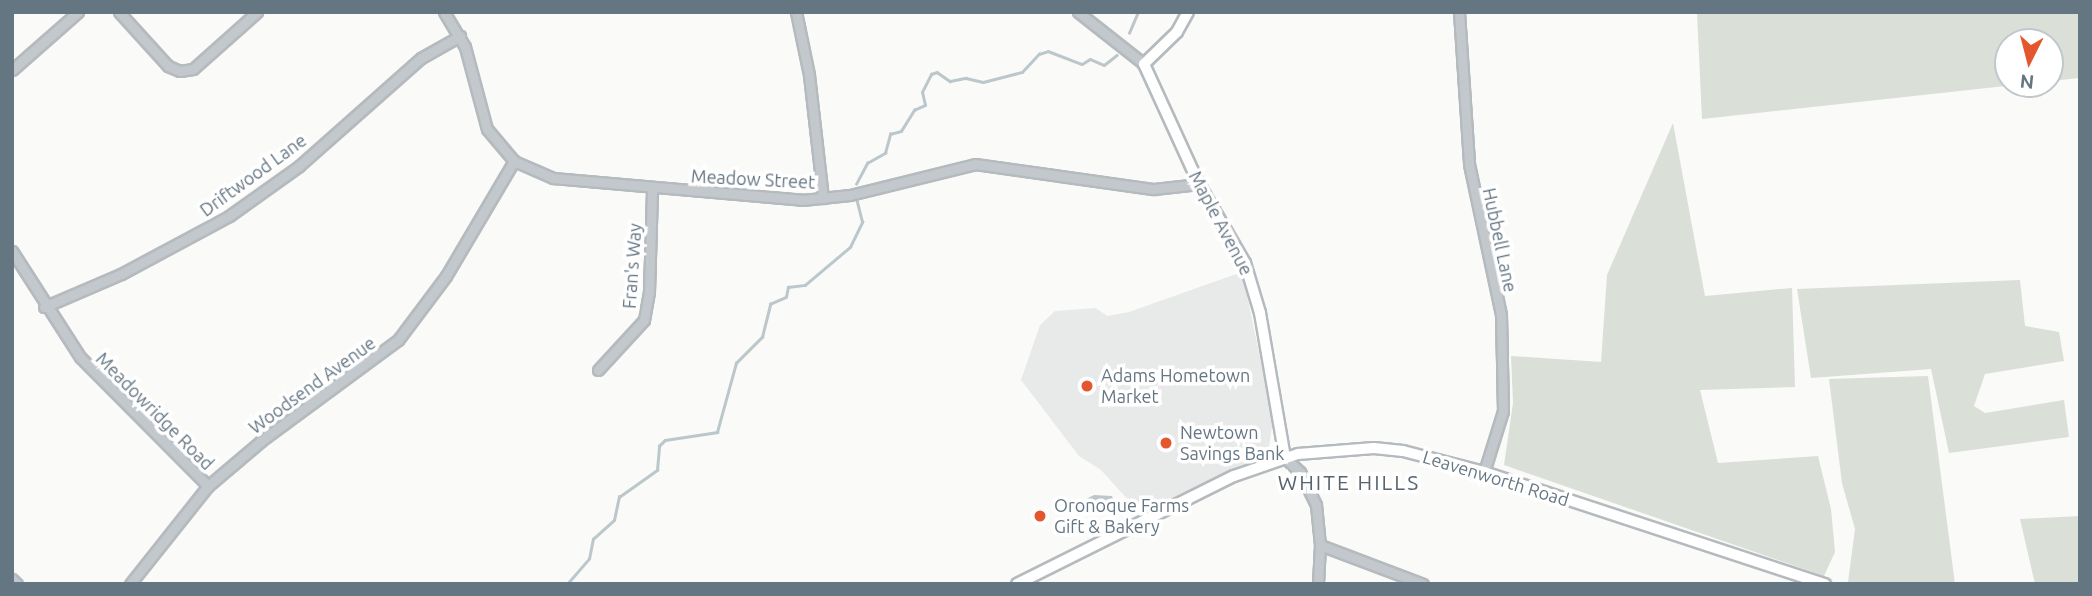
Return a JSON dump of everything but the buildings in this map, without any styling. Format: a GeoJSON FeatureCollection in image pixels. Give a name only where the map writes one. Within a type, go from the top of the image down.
{"type":"FeatureCollection","features":[{"type":"Feature","properties":{"kind":"main road"},"geometry":{"type":"LineString","coordinates":[[1143,64],[1177,32],[1188,12]]}},
{"type":"Feature","properties":{"kind":"main road","name":"Maple Avenue"},"geometry":{"type":"LineString","coordinates":[[1143,64],[1199,184],[1233,237],[1254,289],[1285,458]]}},
{"type":"Feature","properties":{"kind":"main road","name":"Leavenworth Road"},"geometry":{"type":"LineString","coordinates":[[1017,584],[1205,489],[1285,458],[1374,448],[1403,451],[1484,472],[1825,584]]}},
{"type":"Feature","properties":{"kind":"street"},"geometry":{"type":"LineString","coordinates":[[12,70],[78,12]]}},
{"type":"Feature","properties":{"kind":"street"},"geometry":{"type":"LineString","coordinates":[[118,12],[168,66],[180,71],[193,69],[257,12]]}},
{"type":"Feature","properties":{"kind":"street","name":"Meadow Street"},"geometry":{"type":"LineString","coordinates":[[444,12],[460,36],[480,113],[497,144],[514,162],[553,178],[652,189],[823,198],[975,164],[1154,189],[1199,184]]}},
{"type":"Feature","properties":{"kind":"street"},"geometry":{"type":"LineString","coordinates":[[796,12],[809,75],[823,198]]}},
{"type":"Feature","properties":{"kind":"street"},"geometry":{"type":"LineString","coordinates":[[1078,12],[1143,64]]}},
{"type":"Feature","properties":{"kind":"street","name":"Hubbell Lane"},"geometry":{"type":"LineString","coordinates":[[1459,12],[1469,164],[1501,315],[1503,411],[1484,472]]}},
{"type":"Feature","properties":{"kind":"street","name":"Driftwood Lane"},"geometry":{"type":"LineString","coordinates":[[44,307],[121,274],[229,216],[299,166],[421,58],[460,36]]}},
{"type":"Feature","properties":{"kind":"street","name":"Woodsend Avenue"},"geometry":{"type":"LineString","coordinates":[[130,584],[208,486],[261,441],[398,340],[446,276],[514,162]]}},
{"type":"Feature","properties":{"kind":"street","name":"Fran's Way"},"geometry":{"type":"LineString","coordinates":[[598,370],[644,320],[649,292],[652,189]]}},
{"type":"Feature","properties":{"kind":"street","name":"Meadowridge Road"},"geometry":{"type":"LineString","coordinates":[[12,251],[44,307],[120,402],[208,486]]}},
{"type":"Feature","properties":{"kind":"street"},"geometry":{"type":"LineString","coordinates":[[1285,458],[1300,471],[1316,505],[1320,545],[1318,584]]}},
{"type":"Feature","properties":{"kind":"street"},"geometry":{"type":"LineString","coordinates":[[1320,545],[1423,584]]}},
{"type":"Feature","properties":{"kind":"street"},"geometry":{"type":"LineString","coordinates":[[12,579],[17,584]]}},
{"type":"Feature","properties":{"kind":"shaded area"},"geometry":{"type":"Polygon","coordinates":[[[1697,12],[2080,12],[2080,78],[2064,80],[2064,28],[1994,28],[1994,87],[1702,119],[1697,12]]]}},
{"type":"Feature","properties":{"kind":"shaded area"},"geometry":{"type":"Polygon","coordinates":[[[1673,123],[1705,296],[1792,288],[1795,387],[1700,390],[1718,463],[1818,456],[1831,509],[1835,552],[1824,576],[1504,465],[1513,403],[1511,356],[1601,362],[1607,275],[1673,123]]]}},
{"type":"Feature","properties":{"kind":"shaded area"},"geometry":{"type":"Polygon","coordinates":[[[1242,272],[1273,419],[1269,447],[1260,460],[1131,516],[1131,503],[1101,470],[1079,456],[1021,380],[1040,325],[1055,311],[1096,308],[1107,316],[1129,312],[1242,272]]]}},
{"type":"Feature","properties":{"kind":"shaded area"},"geometry":{"type":"Polygon","coordinates":[[[2020,280],[2025,326],[2059,332],[2064,361],[1985,374],[1974,406],[1985,413],[2064,400],[2069,437],[1949,453],[1931,369],[1811,378],[1797,289],[2020,280]]]}},
{"type":"Feature","properties":{"kind":"shaded area"},"geometry":{"type":"Polygon","coordinates":[[[1928,376],[1955,584],[1848,582],[1855,529],[1842,483],[1829,379],[1928,376]]]}},
{"type":"Feature","properties":{"kind":"shaded area"},"geometry":{"type":"Polygon","coordinates":[[[1094,495],[1112,496],[1114,503],[1093,512],[1088,498],[1094,495]]]}},
{"type":"Feature","properties":{"kind":"shaded area"},"geometry":{"type":"Polygon","coordinates":[[[2080,516],[2080,584],[2035,584],[2020,519],[2080,516]]]}},
{"type":"Feature","properties":{"kind":"waterway"},"geometry":{"type":"LineString","coordinates":[[1129,33],[1138,12]]}},
{"type":"Feature","properties":{"kind":"waterway"},"geometry":{"type":"LineString","coordinates":[[856,184],[867,163],[885,153],[890,134],[901,131],[914,110],[925,105],[922,92],[931,74],[937,72],[950,81],[966,78],[983,82],[1022,72],[1039,54],[1048,51],[1082,64],[1090,59],[1104,65],[1117,55]]}},
{"type":"Feature","properties":{"kind":"waterway"},"geometry":{"type":"LineString","coordinates":[[567,584],[589,559],[593,539],[614,520],[619,497],[657,470],[659,446],[665,440],[717,432],[736,363],[762,337],[770,304],[786,297],[788,287],[805,285],[850,247],[862,222],[857,202]]}},
{"type":"Feature","properties":{"kind":"place","name":"Adams Hometown Market"},"geometry":{"type":"Point","coordinates":[1087,386]}},
{"type":"Feature","properties":{"kind":"place","name":"Newtown Savings Bank"},"geometry":{"type":"Point","coordinates":[1166,443]}},
{"type":"Feature","properties":{"kind":"place","name":"Oronoque Farms Gift & Bakery"},"geometry":{"type":"Point","coordinates":[1040,516]}},
{"type":"Feature","properties":{"kind":"district","name":"WHITE HILLS"},"geometry":{"type":"Point","coordinates":[1349,482]}}]}
